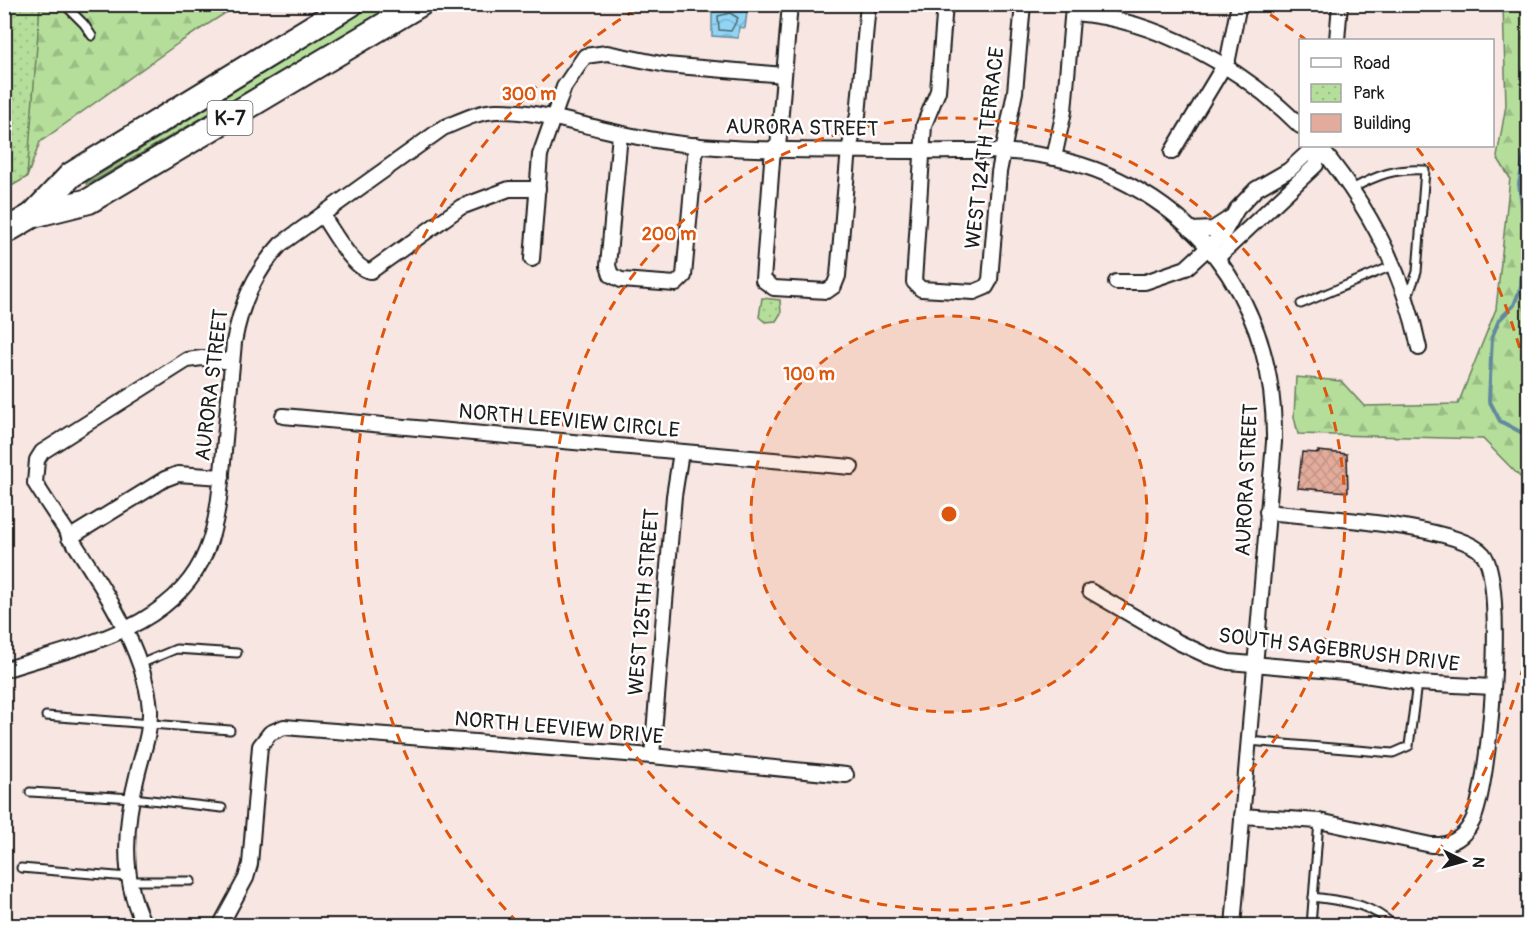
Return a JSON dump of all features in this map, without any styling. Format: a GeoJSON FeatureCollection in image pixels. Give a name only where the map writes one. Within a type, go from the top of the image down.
{"type":"FeatureCollection","features":[{"type":"Feature","properties":{"kind":"highway","name":"K-7"},"geometry":{"type":"LineString","coordinates":[[4,232],[33,215],[71,175],[351,4]]}},
{"type":"Feature","properties":{"kind":"highway","name":"K-7"},"geometry":{"type":"LineString","coordinates":[[33,215],[89,201],[420,4]]}},
{"type":"Feature","properties":{"kind":"street"},"geometry":{"type":"LineString","coordinates":[[790,4],[762,275],[766,284],[774,288],[824,291],[837,282],[849,149],[858,115],[868,4]]}},
{"type":"Feature","properties":{"kind":"street"},"geometry":{"type":"LineString","coordinates":[[923,151],[924,125],[938,91],[945,4]]}},
{"type":"Feature","properties":{"kind":"street","name":"WEST 124TH TERRACE"},"geometry":{"type":"LineString","coordinates":[[923,151],[914,282],[921,289],[979,291],[986,287],[990,280],[1003,153],[1015,92],[1023,4]]}},
{"type":"Feature","properties":{"kind":"street"},"geometry":{"type":"LineString","coordinates":[[1172,152],[1223,67],[1232,46],[1239,4]]}},
{"type":"Feature","properties":{"kind":"street"},"geometry":{"type":"LineString","coordinates":[[1337,39],[1340,4]]}},
{"type":"Feature","properties":{"kind":"street"},"geometry":{"type":"LineString","coordinates":[[1054,158],[1064,111],[1073,9],[1147,29],[1181,43],[1257,89],[1299,125]]}},
{"type":"Feature","properties":{"kind":"street"},"geometry":{"type":"LineString","coordinates":[[532,260],[540,156],[564,87],[585,56],[595,52],[666,65],[784,75]]}},
{"type":"Feature","properties":{"kind":"street","name":"AURORA STREET"},"geometry":{"type":"LineString","coordinates":[[4,669],[125,628],[167,605],[188,582],[205,556],[218,520],[232,362],[239,313],[265,262],[281,244],[417,144],[466,118],[495,111],[555,118],[621,134],[696,145],[1003,153],[1054,158],[1107,175],[1140,190],[1191,230],[1213,253],[1252,319],[1269,374],[1274,420],[1233,926]]}},
{"type":"Feature","properties":{"kind":"street"},"geometry":{"type":"LineString","coordinates":[[621,134],[609,272],[621,279],[676,284],[684,276],[696,145]]}},
{"type":"Feature","properties":{"kind":"street"},"geometry":{"type":"LineString","coordinates":[[1191,230],[1213,229],[1232,216],[1256,189],[1289,170],[1316,147]]}},
{"type":"Feature","properties":{"kind":"street"},"geometry":{"type":"LineString","coordinates":[[1116,282],[1145,282],[1166,276],[1213,253],[1316,165],[1317,147]]}},
{"type":"Feature","properties":{"kind":"street"},"geometry":{"type":"LineString","coordinates":[[1318,147],[1352,189],[1369,216],[1407,300],[1419,348]]}},
{"type":"Feature","properties":{"kind":"street"},"geometry":{"type":"LineString","coordinates":[[322,215],[356,263],[372,271],[461,207],[509,189],[538,189]]}},
{"type":"Feature","properties":{"kind":"street"},"geometry":{"type":"LineString","coordinates":[[1213,253],[1232,216]]}},
{"type":"Feature","properties":{"kind":"street"},"geometry":{"type":"LineString","coordinates":[[137,923],[129,879],[128,850],[133,798],[149,725],[147,689],[140,664],[125,628],[34,483],[34,470],[42,452],[187,360],[202,358],[232,362]]}},
{"type":"Feature","properties":{"kind":"street","name":"NORTH LEEVIEW CIRCLE"},"geometry":{"type":"LineString","coordinates":[[283,416],[851,466]]}},
{"type":"Feature","properties":{"kind":"street","name":"WEST 125TH STREET"},"geometry":{"type":"LineString","coordinates":[[652,756],[674,496],[681,452]]}},
{"type":"Feature","properties":{"kind":"street"},"geometry":{"type":"LineString","coordinates":[[69,538],[165,479],[178,474],[222,477]]}},
{"type":"Feature","properties":{"kind":"street"},"geometry":{"type":"LineString","coordinates":[[1242,816],[1319,821],[1440,846],[1457,840],[1466,831],[1476,812],[1488,750],[1492,687],[1493,577],[1489,561],[1484,554],[1472,544],[1431,533],[1369,523],[1267,512]]}},
{"type":"Feature","properties":{"kind":"street","name":"SOUTH SAGEBRUSH DRIVE"},"geometry":{"type":"LineString","coordinates":[[1090,591],[1123,613],[1208,656],[1255,664],[1345,672],[1417,683],[1492,687]]}},
{"type":"Feature","properties":{"kind":"street","name":"NORTH LEEVIEW DRIVE"},"geometry":{"type":"LineString","coordinates":[[220,926],[246,878],[250,864],[260,746],[270,734],[284,727],[652,756],[846,775]]}},
{"type":"Feature","properties":{"kind":"lane"},"geometry":{"type":"LineString","coordinates":[[64,4],[84,24],[92,36]]}},
{"type":"Feature","properties":{"kind":"lane"},"geometry":{"type":"LineString","coordinates":[[1352,189],[1384,172],[1425,171],[1417,272],[1407,300]]}},
{"type":"Feature","properties":{"kind":"lane"},"geometry":{"type":"LineString","coordinates":[[1301,304],[1392,266]]}},
{"type":"Feature","properties":{"kind":"lane"},"geometry":{"type":"LineString","coordinates":[[140,664],[176,649],[237,653]]}},
{"type":"Feature","properties":{"kind":"lane"},"geometry":{"type":"LineString","coordinates":[[1248,741],[1393,753],[1402,751],[1409,746],[1412,736],[1417,683]]}},
{"type":"Feature","properties":{"kind":"lane"},"geometry":{"type":"LineString","coordinates":[[46,716],[230,730]]}},
{"type":"Feature","properties":{"kind":"lane"},"geometry":{"type":"LineString","coordinates":[[30,792],[133,798],[222,808]]}},
{"type":"Feature","properties":{"kind":"lane"},"geometry":{"type":"LineString","coordinates":[[1311,926],[1319,821]]}},
{"type":"Feature","properties":{"kind":"lane"},"geometry":{"type":"LineString","coordinates":[[21,868],[129,879],[191,882]]}},
{"type":"Feature","properties":{"kind":"lane"},"geometry":{"type":"LineString","coordinates":[[1314,897],[1364,904],[1379,912],[1395,926]]}},
{"type":"Feature","properties":{"kind":"green space"},"geometry":{"type":"Polygon","coordinates":[[[5,4],[40,5],[27,177],[5,190],[5,4]]]}},
{"type":"Feature","properties":{"kind":"green space"},"geometry":{"type":"Polygon","coordinates":[[[4,5],[238,5],[180,42],[40,142],[27,177],[5,182],[4,5]]]}},
{"type":"Feature","properties":{"kind":"green space"},"geometry":{"type":"Polygon","coordinates":[[[373,5],[395,5],[87,185],[86,183],[373,5]]]}},
{"type":"Feature","properties":{"kind":"green space"},"geometry":{"type":"Polygon","coordinates":[[[1503,5],[1528,5],[1528,485],[1483,439],[1298,434],[1294,417],[1296,377],[1341,381],[1364,406],[1458,404],[1496,309],[1510,178],[1497,157],[1506,105],[1503,5]]]}},
{"type":"Feature","properties":{"kind":"green space"},"geometry":{"type":"Polygon","coordinates":[[[762,298],[780,300],[781,313],[776,321],[765,322],[759,317],[762,298]]]}},
{"type":"Feature","properties":{"kind":"water"},"geometry":{"type":"Polygon","coordinates":[[[725,6],[747,12],[745,28],[739,27],[738,38],[712,36],[712,9],[725,9],[725,6]]]}},
{"type":"Feature","properties":{"kind":"building"},"geometry":{"type":"Polygon","coordinates":[[[1318,451],[1347,454],[1348,492],[1298,488],[1302,452],[1319,453],[1318,451]]]}},
{"type":"Feature","properties":{"kind":"waterway"},"geometry":{"type":"LineString","coordinates":[[1528,4],[1528,34]]}},
{"type":"Feature","properties":{"kind":"waterway"},"geometry":{"type":"LineString","coordinates":[[1528,137],[1519,184],[1525,226],[1521,287],[1514,305],[1499,320],[1492,337],[1489,400],[1500,421],[1528,436]]}}]}
